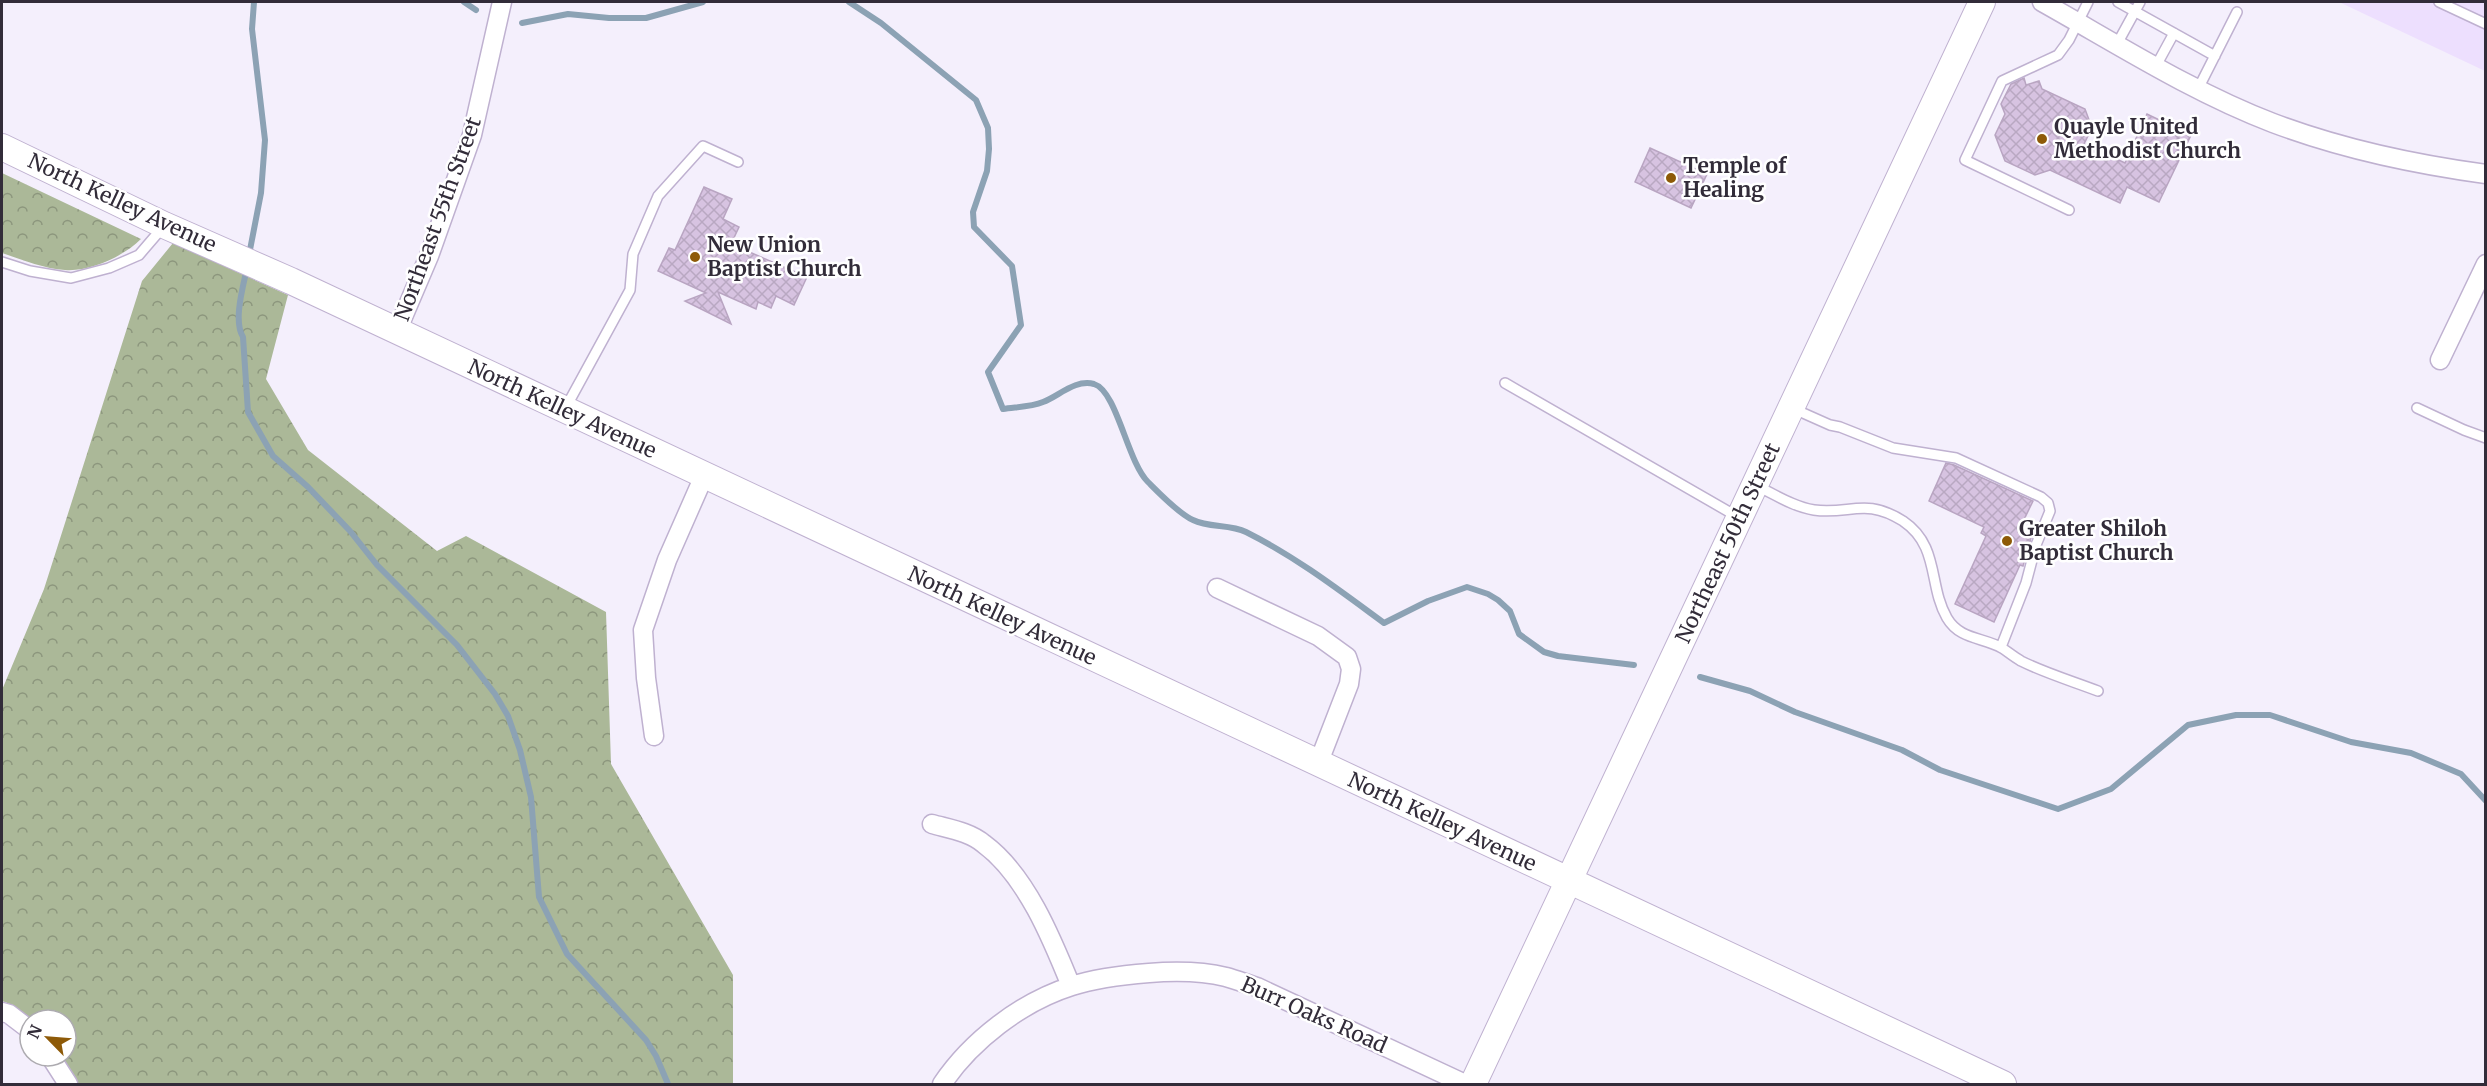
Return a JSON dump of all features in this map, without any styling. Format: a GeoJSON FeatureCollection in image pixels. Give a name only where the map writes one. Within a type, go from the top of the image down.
{"type":"FeatureCollection","features":[{"type":"Feature","properties":{"kind":"street","name":"Northeast 55th Street"},"geometry":{"type":"LineString","coordinates":[[397,331],[433,246],[472,135],[502,2]]}},
{"type":"Feature","properties":{"kind":"street","name":"Northeast 50th Street"},"geometry":{"type":"LineString","coordinates":[[1473,1084],[1982,2]]}},
{"type":"Feature","properties":{"kind":"street"},"geometry":{"type":"LineString","coordinates":[[2042,2],[2156,66],[2271,123],[2385,157],[2486,174]]}},
{"type":"Feature","properties":{"kind":"street","name":"North Kelley Avenue"},"geometry":{"type":"LineString","coordinates":[[2,147],[164,225],[291,281],[2003,1084]]}},
{"type":"Feature","properties":{"kind":"street"},"geometry":{"type":"LineString","coordinates":[[2440,360],[2486,264]]}},
{"type":"Feature","properties":{"kind":"street"},"geometry":{"type":"LineString","coordinates":[[654,736],[646,678],[643,630],[667,560],[704,476]]}},
{"type":"Feature","properties":{"kind":"street"},"geometry":{"type":"LineString","coordinates":[[1217,588],[1318,636],[1347,657],[1351,669],[1349,684],[1318,764]]}},
{"type":"Feature","properties":{"kind":"street"},"geometry":{"type":"LineString","coordinates":[[932,825],[970,835],[985,844],[998,857],[1020,883],[1042,920],[1071,986]]}},
{"type":"Feature","properties":{"kind":"street","name":"Burr Oaks Road"},"geometry":{"type":"LineString","coordinates":[[942,1084],[968,1053],[1000,1025],[1034,1003],[1071,986],[1126,974],[1160,972],[1194,972],[1227,977],[1294,1003],[1465,1084]]}},
{"type":"Feature","properties":{"kind":"street"},"geometry":{"type":"LineString","coordinates":[[2,1012],[18,1021]]}},
{"type":"Feature","properties":{"kind":"street"},"geometry":{"type":"LineString","coordinates":[[58,1068],[68,1084]]}},
{"type":"Feature","properties":{"kind":"lane"},"geometry":{"type":"LineString","coordinates":[[2069,210],[1965,160],[2002,81],[2058,55],[2069,40],[2088,2]]}},
{"type":"Feature","properties":{"kind":"lane"},"geometry":{"type":"LineString","coordinates":[[2118,2],[2215,56]]}},
{"type":"Feature","properties":{"kind":"lane"},"geometry":{"type":"LineString","coordinates":[[2117,44],[2140,2]]}},
{"type":"Feature","properties":{"kind":"lane"},"geometry":{"type":"LineString","coordinates":[[2439,2],[2486,24]]}},
{"type":"Feature","properties":{"kind":"lane"},"geometry":{"type":"LineString","coordinates":[[2198,88],[2237,12]]}},
{"type":"Feature","properties":{"kind":"lane"},"geometry":{"type":"LineString","coordinates":[[2156,66],[2174,33]]}},
{"type":"Feature","properties":{"kind":"lane"},"geometry":{"type":"LineString","coordinates":[[564,411],[630,290],[633,254],[662,189],[703,146],[738,162]]}},
{"type":"Feature","properties":{"kind":"lane"},"geometry":{"type":"LineString","coordinates":[[2,262],[30,271],[71,278],[109,268],[139,255],[164,225]]}},
{"type":"Feature","properties":{"kind":"lane"},"geometry":{"type":"LineString","coordinates":[[1505,383],[1740,518]]}},
{"type":"Feature","properties":{"kind":"lane"},"geometry":{"type":"LineString","coordinates":[[1791,408],[1893,448],[1956,458],[2041,497],[2048,503],[2050,511],[2036,545],[2026,583],[2001,647]]}},
{"type":"Feature","properties":{"kind":"lane"},"geometry":{"type":"LineString","coordinates":[[2416,408],[2486,438]]}},
{"type":"Feature","properties":{"kind":"lane"},"geometry":{"type":"LineString","coordinates":[[1755,485],[1812,509],[1825,511],[1862,506],[1879,510],[1902,520],[1917,532],[1928,550],[1947,618],[1957,630],[1970,638],[2001,647],[2022,662],[2098,691]]}},
{"type":"Feature","properties":{"kind":"shaded area"},"geometry":{"type":"Polygon","coordinates":[[[2339,2],[2485,2],[2485,71],[2339,2]]]}},
{"type":"Feature","properties":{"kind":"green space"},"geometry":{"type":"Polygon","coordinates":[[[2,173],[141,239],[106,262],[75,270],[49,268],[2,253],[2,173]]]}},
{"type":"Feature","properties":{"kind":"green space"},"geometry":{"type":"Polygon","coordinates":[[[173,243],[288,295],[266,379],[308,450],[437,551],[466,536],[606,612],[611,764],[733,975],[733,1084],[74,1084],[61,1068],[78,1068],[78,1008],[18,1008],[18,1011],[13,1005],[2,1001],[2,690],[44,589],[142,281],[173,243]]]}},
{"type":"Feature","properties":{"kind":"building","name":"Quayle United Methodist Church"},"geometry":{"type":"Polygon","coordinates":[[[2024,78],[2026,85],[2039,81],[2042,89],[2085,109],[2092,128],[2084,144],[2125,163],[2147,114],[2191,135],[2159,202],[2127,187],[2120,203],[2050,170],[2035,175],[2005,161],[1995,135],[2005,114],[2001,104],[2011,84],[2024,78]]]}},
{"type":"Feature","properties":{"kind":"building","name":"Temple of Healing"},"geometry":{"type":"Polygon","coordinates":[[[1650,148],[1707,174],[1691,208],[1635,182],[1650,148]]]}},
{"type":"Feature","properties":{"kind":"building","name":"New Union Baptist Church"},"geometry":{"type":"Polygon","coordinates":[[[704,187],[732,199],[723,219],[739,227],[731,244],[807,277],[794,305],[776,296],[771,308],[758,302],[756,309],[718,292],[731,324],[685,301],[706,293],[658,271],[669,248],[675,250],[704,187]]]}},
{"type":"Feature","properties":{"kind":"building","name":"Greater Shiloh Baptist Church"},"geometry":{"type":"Polygon","coordinates":[[[1946,463],[2033,501],[2018,532],[2031,538],[2023,566],[2020,565],[1994,622],[1955,604],[1986,536],[1981,533],[1984,527],[1929,501],[1946,463]]]}},
{"type":"Feature","properties":{"kind":"waterway"},"geometry":{"type":"LineString","coordinates":[[249,255],[261,193],[265,140],[252,29],[254,2]]}},
{"type":"Feature","properties":{"kind":"waterway"},"geometry":{"type":"LineString","coordinates":[[464,2],[476,10]]}},
{"type":"Feature","properties":{"kind":"waterway"},"geometry":{"type":"LineString","coordinates":[[522,23],[568,14],[609,18],[646,18],[703,2]]}},
{"type":"Feature","properties":{"kind":"waterway"},"geometry":{"type":"LineString","coordinates":[[849,2],[881,23],[976,100],[988,128],[987,171],[973,212],[974,227],[1012,266],[1021,325],[988,372],[1003,409],[1038,404],[1074,386],[1094,384],[1102,389],[1109,399],[1141,472],[1148,482],[1176,508],[1187,517],[1199,522],[1246,532],[1317,575],[1384,623],[1428,601],[1467,587],[1498,600],[1510,611],[1519,634],[1544,652],[1558,656],[1634,665]]}},
{"type":"Feature","properties":{"kind":"waterway"},"geometry":{"type":"LineString","coordinates":[[247,268],[239,322],[243,337],[248,412],[273,456],[308,487],[350,531],[377,565],[457,645],[495,694],[508,716],[520,750],[531,797],[539,897],[567,954],[646,1040],[668,1084]]}},
{"type":"Feature","properties":{"kind":"waterway"},"geometry":{"type":"LineString","coordinates":[[1700,677],[1750,691],[1795,712],[1902,750],[1940,770],[2058,809],[2111,789],[2188,725],[2236,715],[2270,715],[2351,742],[2411,753],[2461,774],[2486,801]]}},
{"type":"Feature","properties":{"kind":"place","name":"Quayle United Methodist Church"},"geometry":{"type":"Point","coordinates":[2042,139]}},
{"type":"Feature","properties":{"kind":"place","name":"Temple of Healing"},"geometry":{"type":"Point","coordinates":[1671,178]}},
{"type":"Feature","properties":{"kind":"place","name":"New Union Baptist Church"},"geometry":{"type":"Point","coordinates":[695,257]}},
{"type":"Feature","properties":{"kind":"place","name":"Greater Shiloh Baptist Church"},"geometry":{"type":"Point","coordinates":[2007,541]}}]}
